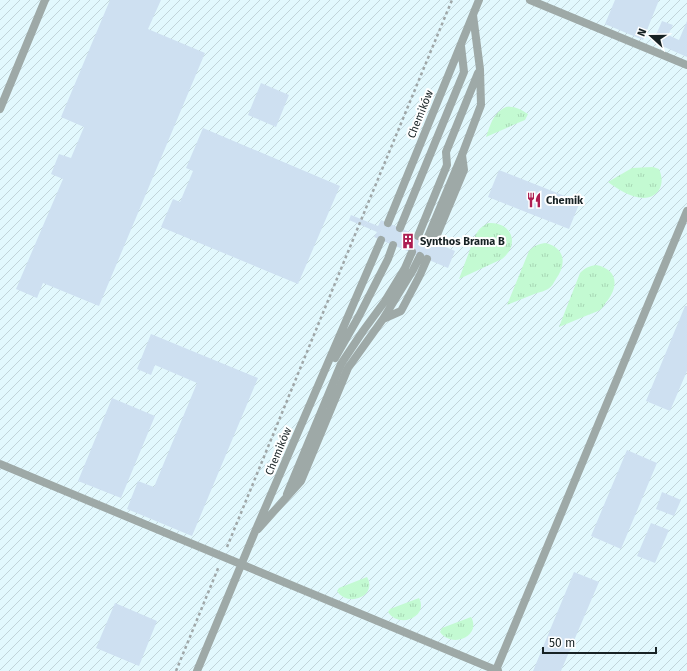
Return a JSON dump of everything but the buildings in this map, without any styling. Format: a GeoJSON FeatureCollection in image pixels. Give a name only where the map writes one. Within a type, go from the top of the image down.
{"type":"FeatureCollection","features":[{"type":"Feature","properties":{"kind":"lane"},"geometry":{"type":"LineString","coordinates":[[0,109],[45,0]]}},
{"type":"Feature","properties":{"kind":"lane","name":"Chemików"},"geometry":{"type":"LineString","coordinates":[[388,223],[478,0]]}},
{"type":"Feature","properties":{"kind":"lane"},"geometry":{"type":"LineString","coordinates":[[530,0],[687,65]]}},
{"type":"Feature","properties":{"kind":"lane","name":"Chemików"},"geometry":{"type":"LineString","coordinates":[[430,241],[481,105],[480,69],[473,14]]}},
{"type":"Feature","properties":{"kind":"lane"},"geometry":{"type":"LineString","coordinates":[[400,228],[464,72],[461,44]]}},
{"type":"Feature","properties":{"kind":"lane"},"geometry":{"type":"LineString","coordinates":[[418,236],[447,165],[446,152],[480,69]]}},
{"type":"Feature","properties":{"kind":"lane"},"geometry":{"type":"LineString","coordinates":[[0,464],[497,671],[687,211]]}},
{"type":"Feature","properties":{"kind":"lane","name":"Chemików"},"geometry":{"type":"LineString","coordinates":[[197,671],[241,564],[381,240]]}},
{"type":"Feature","properties":{"kind":"lane"},"geometry":{"type":"LineString","coordinates":[[277,480],[287,469],[336,355],[359,316],[388,259],[393,245]]}},
{"type":"Feature","properties":{"kind":"lane"},"geometry":{"type":"LineString","coordinates":[[254,534],[301,481],[348,368],[383,319],[401,311],[420,275],[420,256],[405,268],[385,301],[341,364],[284,500]]}},
{"type":"Feature","properties":{"kind":"path"},"geometry":{"type":"LineString","coordinates":[[176,671],[452,0]]}},
{"type":"Feature","properties":{"kind":"shaded area"},"geometry":{"type":"Polygon","coordinates":[[[0,0],[687,0],[687,671],[0,671],[0,0]]]}},
{"type":"Feature","properties":{"kind":"green space"},"geometry":{"type":"Polygon","coordinates":[[[506,107],[517,108],[528,114],[525,120],[486,137],[495,116],[506,107]]]}},
{"type":"Feature","properties":{"kind":"green space"},"geometry":{"type":"Polygon","coordinates":[[[653,167],[659,169],[662,182],[659,190],[654,195],[647,198],[633,196],[619,190],[608,182],[632,168],[653,167]]]}},
{"type":"Feature","properties":{"kind":"green space"},"geometry":{"type":"Polygon","coordinates":[[[488,223],[496,223],[508,230],[512,240],[508,253],[502,259],[459,279],[477,232],[488,223]]]}},
{"type":"Feature","properties":{"kind":"green space"},"geometry":{"type":"Polygon","coordinates":[[[545,243],[557,248],[562,257],[562,268],[554,283],[547,290],[507,305],[529,251],[540,244],[545,243]]]}},
{"type":"Feature","properties":{"kind":"green space"},"geometry":{"type":"Polygon","coordinates":[[[596,265],[603,267],[612,274],[615,283],[612,294],[600,310],[559,327],[580,273],[591,266],[596,265]]]}},
{"type":"Feature","properties":{"kind":"green space"},"geometry":{"type":"Polygon","coordinates":[[[367,577],[369,584],[368,590],[360,598],[348,599],[337,591],[339,588],[367,577]]]}},
{"type":"Feature","properties":{"kind":"green space"},"geometry":{"type":"Polygon","coordinates":[[[419,598],[421,605],[420,611],[411,618],[399,620],[388,612],[390,609],[419,598]]]}},
{"type":"Feature","properties":{"kind":"green space"},"geometry":{"type":"Polygon","coordinates":[[[471,617],[473,624],[472,630],[469,635],[464,638],[451,640],[440,632],[442,628],[471,617]]]}},
{"type":"Feature","properties":{"kind":"place","name":"Chemik"},"geometry":{"type":"Point","coordinates":[534,200]}},
{"type":"Feature","properties":{"kind":"place","name":"Synthos Brama B"},"geometry":{"type":"Point","coordinates":[408,241]}}]}
